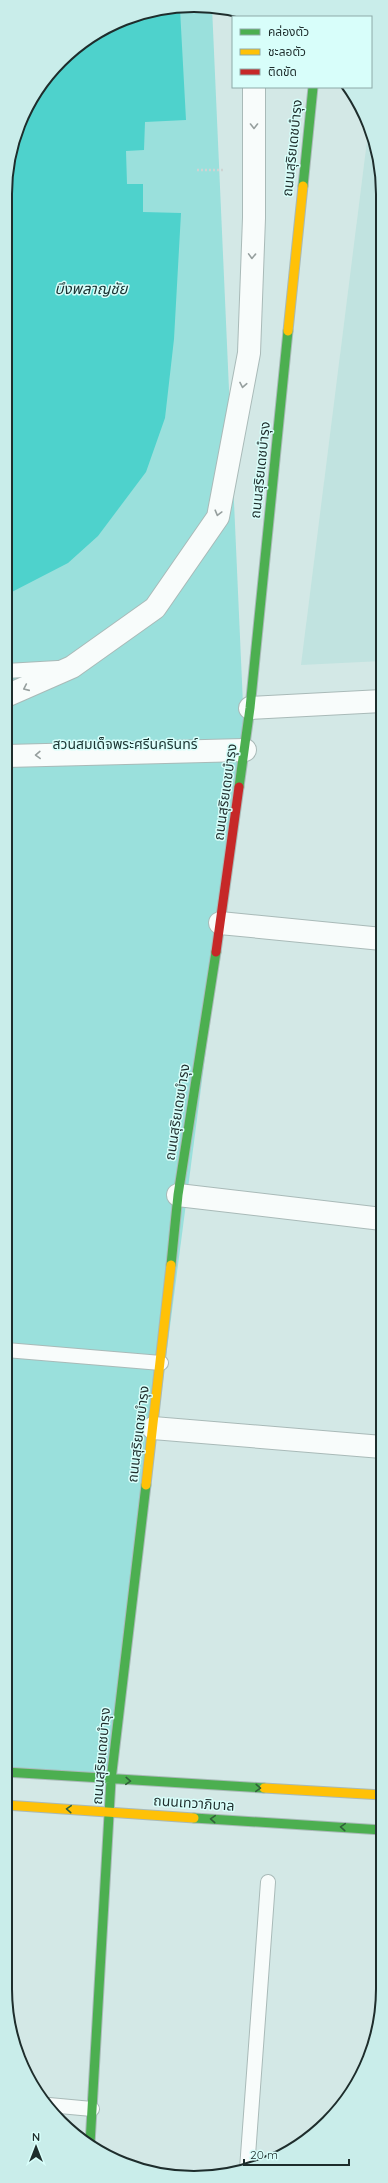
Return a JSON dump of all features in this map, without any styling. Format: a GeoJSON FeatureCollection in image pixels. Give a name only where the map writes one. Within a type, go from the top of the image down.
{"type":"FeatureCollection","features":[{"type":"Feature","properties":{"kind":"main road","name":"ถนนสุริยเดชบำรุง"},"geometry":{"type":"LineString","coordinates":[[90,2138],[111,1780],[161,1363],[178,1194],[245,750],[313,88]]}},
{"type":"Feature","properties":{"kind":"main road","name":"ถนนเทวาภิบาล"},"geometry":{"type":"LineString","coordinates":[[12,1773],[111,1780],[376,1795]]}},
{"type":"Feature","properties":{"kind":"main road","name":"ถนนเทวาภิบาล"},"geometry":{"type":"LineString","coordinates":[[12,1805],[376,1830]]}},
{"type":"Feature","properties":{"kind":"street"},"geometry":{"type":"LineString","coordinates":[[12,693],[72,668],[155,608],[218,517],[249,353],[254,218],[254,88]]}},
{"type":"Feature","properties":{"kind":"street"},"geometry":{"type":"LineString","coordinates":[[250,708],[376,701]]}},
{"type":"Feature","properties":{"kind":"street"},"geometry":{"type":"LineString","coordinates":[[12,756],[245,750]]}},
{"type":"Feature","properties":{"kind":"street"},"geometry":{"type":"LineString","coordinates":[[220,923],[376,938]]}},
{"type":"Feature","properties":{"kind":"street"},"geometry":{"type":"LineString","coordinates":[[178,1194],[376,1218]]}},
{"type":"Feature","properties":{"kind":"street"},"geometry":{"type":"LineString","coordinates":[[153,1428],[376,1447]]}},
{"type":"Feature","properties":{"kind":"lane"},"geometry":{"type":"LineString","coordinates":[[12,671],[72,668]]}},
{"type":"Feature","properties":{"kind":"lane"},"geometry":{"type":"LineString","coordinates":[[12,1351],[161,1363]]}},
{"type":"Feature","properties":{"kind":"lane"},"geometry":{"type":"LineString","coordinates":[[247,2163],[268,1882]]}},
{"type":"Feature","properties":{"kind":"lane"},"geometry":{"type":"LineString","coordinates":[[54,2105],[92,2109]]}},
{"type":"Feature","properties":{"kind":"shaded area"},"geometry":{"type":"Polygon","coordinates":[[[367,139],[373,158],[376,182],[376,661],[301,665],[367,139]]]}},
{"type":"Feature","properties":{"kind":"green space","name":"สวนสมเด็จพระศรีนครินทร์"},"geometry":{"type":"Polygon","coordinates":[[[182,12],[206,12],[212,13],[245,750],[111,1780],[12,1773],[12,182],[18,147],[26,124],[36,103],[57,74],[74,57],[103,36],[135,22],[158,15],[182,12]]]}},
{"type":"Feature","properties":{"kind":"water","name":"บึงพลาญชัย"},"geometry":{"type":"Polygon","coordinates":[[[180,12],[186,120],[145,122],[144,150],[126,151],[127,184],[143,184],[143,212],[181,213],[174,339],[165,418],[146,472],[98,536],[68,563],[12,592],[12,182],[15,158],[26,124],[36,103],[57,74],[74,57],[103,36],[124,26],[158,15],[180,12]]]}},
{"type":"Feature","properties":{"kind":"traffic: fast"},"geometry":{"type":"LineString","coordinates":[[303,186],[313,88]]}},
{"type":"Feature","properties":{"kind":"traffic: fast"},"geometry":{"type":"LineString","coordinates":[[239,787],[250,708],[288,331]]}},
{"type":"Feature","properties":{"kind":"traffic: fast"},"geometry":{"type":"LineString","coordinates":[[171,1265],[178,1195],[216,952]]}},
{"type":"Feature","properties":{"kind":"traffic: fast"},"geometry":{"type":"LineString","coordinates":[[111,1780],[146,1485]]}},
{"type":"Feature","properties":{"kind":"traffic: fast"},"geometry":{"type":"LineString","coordinates":[[12,1772],[264,1788]]}},
{"type":"Feature","properties":{"kind":"traffic: fast"},"geometry":{"type":"LineString","coordinates":[[90,2138],[111,1780]]}},
{"type":"Feature","properties":{"kind":"traffic: fast"},"geometry":{"type":"LineString","coordinates":[[194,1818],[376,1830]]}},
{"type":"Feature","properties":{"kind":"traffic: slow"},"geometry":{"type":"LineString","coordinates":[[288,331],[303,186]]}},
{"type":"Feature","properties":{"kind":"traffic: slow"},"geometry":{"type":"LineString","coordinates":[[146,1485],[171,1265]]}},
{"type":"Feature","properties":{"kind":"traffic: slow"},"geometry":{"type":"LineString","coordinates":[[264,1788],[376,1795]]}},
{"type":"Feature","properties":{"kind":"traffic: slow"},"geometry":{"type":"LineString","coordinates":[[12,1805],[194,1818]]}},
{"type":"Feature","properties":{"kind":"traffic: jam"},"geometry":{"type":"LineString","coordinates":[[216,952],[239,787]]}}]}
